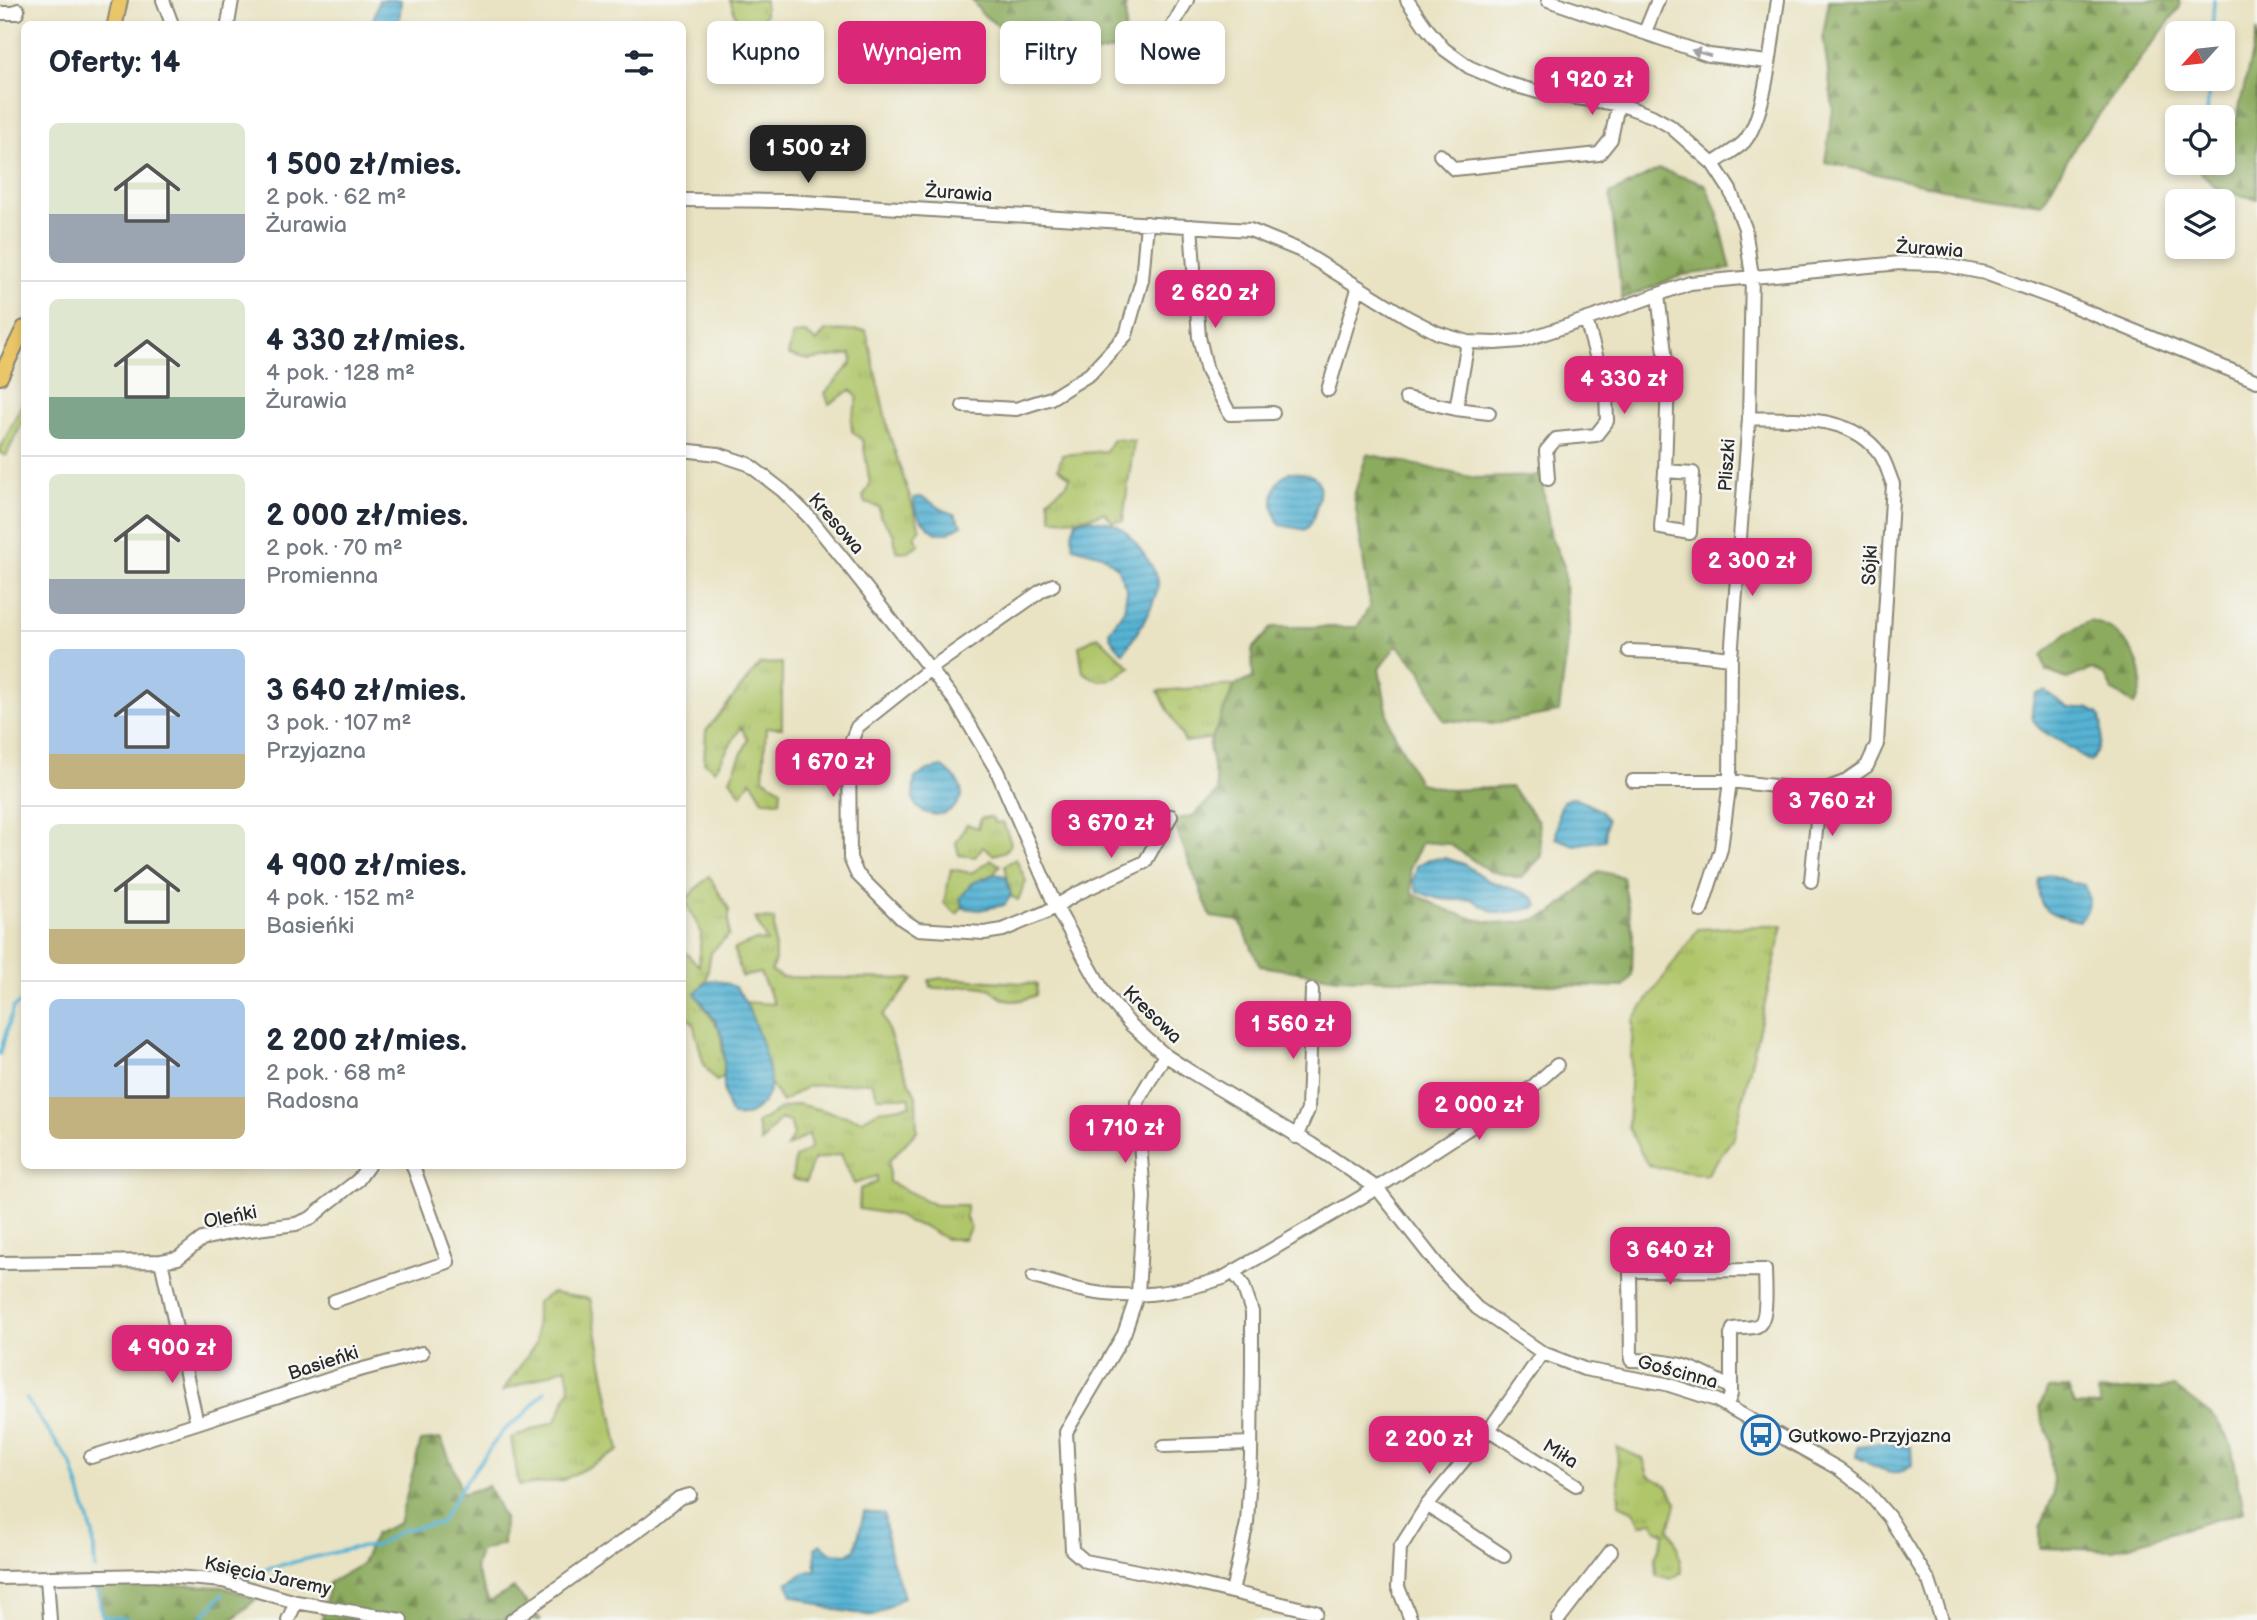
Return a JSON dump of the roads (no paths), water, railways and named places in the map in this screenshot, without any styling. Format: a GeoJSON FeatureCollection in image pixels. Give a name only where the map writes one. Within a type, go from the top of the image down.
{"type":"FeatureCollection","features":[{"type":"Feature","properties":{"kind":"main road"},"geometry":{"type":"LineString","coordinates":[[116,21],[120,0]]}},
{"type":"Feature","properties":{"kind":"main road"},"geometry":{"type":"LineString","coordinates":[[0,377],[21,334]]}},
{"type":"Feature","properties":{"kind":"street"},"geometry":{"type":"LineString","coordinates":[[163,0],[171,21]]}},
{"type":"Feature","properties":{"kind":"street"},"geometry":{"type":"LineString","coordinates":[[228,21],[232,0]]}},
{"type":"Feature","properties":{"kind":"street"},"geometry":{"type":"LineString","coordinates":[[1175,21],[1187,0]]}},
{"type":"Feature","properties":{"kind":"street","name":"Pliszki"},"geometry":{"type":"LineString","coordinates":[[1407,0],[1444,49],[1469,67],[1506,83],[1538,92],[1618,104],[1652,116],[1670,127],[1713,164],[1730,190],[1745,228],[1752,276],[1749,418],[1731,658],[1730,781],[1721,849],[1701,911]]}},
{"type":"Feature","properties":{"kind":"street"},"geometry":{"type":"LineString","coordinates":[[1645,32],[1658,0]]}},
{"type":"Feature","properties":{"kind":"street"},"geometry":{"type":"LineString","coordinates":[[1713,164],[1744,141],[1765,93],[1778,0]]}},
{"type":"Feature","properties":{"kind":"street"},"geometry":{"type":"LineString","coordinates":[[1554,1],[1709,55],[1768,62]]}},
{"type":"Feature","properties":{"kind":"street"},"geometry":{"type":"LineString","coordinates":[[0,13],[17,13],[18,10]]}},
{"type":"Feature","properties":{"kind":"street"},"geometry":{"type":"LineString","coordinates":[[1440,155],[1454,169],[1599,154],[1611,139],[1618,104]]}},
{"type":"Feature","properties":{"kind":"street","name":"Żurawia"},"geometry":{"type":"LineString","coordinates":[[686,200],[788,201],[1250,230],[1299,250],[1358,289],[1438,333],[1468,342],[1495,344],[1521,341],[1690,283],[1900,263],[1939,264],[1985,273],[2056,299],[2257,381]]}},
{"type":"Feature","properties":{"kind":"street"},"geometry":{"type":"LineString","coordinates":[[963,406],[1016,409],[1051,398],[1090,374],[1126,335],[1142,280],[1147,223]]}},
{"type":"Feature","properties":{"kind":"street"},"geometry":{"type":"LineString","coordinates":[[1191,226],[1199,337],[1207,371],[1230,414],[1273,413]]}},
{"type":"Feature","properties":{"kind":"street"},"geometry":{"type":"LineString","coordinates":[[1328,390],[1358,289]]}},
{"type":"Feature","properties":{"kind":"street"},"geometry":{"type":"LineString","coordinates":[[1658,295],[1668,378],[1661,528],[1690,533],[1693,473],[1665,471]]}},
{"type":"Feature","properties":{"kind":"street"},"geometry":{"type":"LineString","coordinates":[[1548,479],[1546,451],[1556,439],[1596,435],[1608,421],[1606,391],[1586,320]]}},
{"type":"Feature","properties":{"kind":"street"},"geometry":{"type":"LineString","coordinates":[[1456,409],[1468,342]]}},
{"type":"Feature","properties":{"kind":"street"},"geometry":{"type":"LineString","coordinates":[[1406,398],[1489,413]]}},
{"type":"Feature","properties":{"kind":"street","name":"Sójki"},"geometry":{"type":"LineString","coordinates":[[1749,418],[1821,420],[1858,432],[1881,455],[1893,484],[1877,744],[1867,766],[1844,782],[1820,791]]}},
{"type":"Feature","properties":{"kind":"street","name":"Kresowa"},"geometry":{"type":"LineString","coordinates":[[686,450],[718,454],[748,464],[783,491],[818,528],[956,702],[997,771],[1056,907],[1105,995],[1130,1024],[1165,1055],[1311,1144],[1377,1188]]}},
{"type":"Feature","properties":{"kind":"street"},"geometry":{"type":"LineString","coordinates":[[1053,585],[930,669],[857,727],[849,747],[850,858],[857,874],[902,919],[917,929],[984,933],[1003,930],[1056,907],[1078,893],[1145,862],[1171,816]]}},
{"type":"Feature","properties":{"kind":"street"},"geometry":{"type":"LineString","coordinates":[[1629,651],[1731,658]]}},
{"type":"Feature","properties":{"kind":"street"},"geometry":{"type":"LineString","coordinates":[[1633,781],[1730,781],[1820,791],[1811,881]]}},
{"type":"Feature","properties":{"kind":"street"},"geometry":{"type":"LineString","coordinates":[[1296,1136],[1308,1111],[1311,990]]}},
{"type":"Feature","properties":{"kind":"street"},"geometry":{"type":"LineString","coordinates":[[1165,1055],[1137,1102],[1144,1196],[1138,1293],[1124,1334],[1066,1432],[1072,1550],[1085,1561],[1169,1577],[1316,1612]]}},
{"type":"Feature","properties":{"kind":"street"},"geometry":{"type":"LineString","coordinates":[[1033,1277],[1082,1291],[1114,1294],[1154,1293],[1200,1286],[1234,1273],[1377,1188],[1531,1088],[1556,1065]]}},
{"type":"Feature","properties":{"kind":"street","name":"Oleńki"},"geometry":{"type":"LineString","coordinates":[[0,1263],[161,1261],[178,1258],[202,1239],[296,1224],[311,1217],[358,1180],[366,1169]]}},
{"type":"Feature","properties":{"kind":"street"},"geometry":{"type":"LineString","coordinates":[[334,1301],[448,1262],[414,1169]]}},
{"type":"Feature","properties":{"kind":"street","name":"Gościnna"},"geometry":{"type":"LineString","coordinates":[[1377,1188],[1443,1272],[1477,1308],[1542,1353],[1584,1369],[1667,1384],[1716,1400],[1839,1468],[1865,1489],[1889,1517],[1929,1581],[1942,1620]]}},
{"type":"Feature","properties":{"kind":"street"},"geometry":{"type":"LineString","coordinates":[[161,1261],[197,1423]]}},
{"type":"Feature","properties":{"kind":"street"},"geometry":{"type":"LineString","coordinates":[[1727,1405],[1731,1394],[1731,1388],[1731,1335],[1733,1329],[1761,1324],[1764,1317],[1765,1270],[1630,1271],[1631,1360],[1663,1360],[1694,1368],[1731,1388]]}},
{"type":"Feature","properties":{"kind":"street"},"geometry":{"type":"LineString","coordinates":[[1232,1592],[1247,1523],[1251,1443],[1252,1312],[1243,1285],[1234,1273]]}},
{"type":"Feature","properties":{"kind":"street","name":"Basieńki"},"geometry":{"type":"LineString","coordinates":[[90,1457],[345,1374],[422,1353]]}},
{"type":"Feature","properties":{"kind":"street"},"geometry":{"type":"LineString","coordinates":[[1411,1620],[1398,1587],[1400,1548],[1427,1505],[1489,1430],[1542,1353]]}},
{"type":"Feature","properties":{"kind":"street","name":"Miła"},"geometry":{"type":"LineString","coordinates":[[1489,1430],[1576,1485]]}},
{"type":"Feature","properties":{"kind":"street"},"geometry":{"type":"LineString","coordinates":[[1164,1446],[1251,1443]]}},
{"type":"Feature","properties":{"kind":"street"},"geometry":{"type":"LineString","coordinates":[[512,1620],[679,1498],[690,1494]]}},
{"type":"Feature","properties":{"kind":"street"},"geometry":{"type":"LineString","coordinates":[[1427,1505],[1504,1556]]}},
{"type":"Feature","properties":{"kind":"street"},"geometry":{"type":"LineString","coordinates":[[1558,1620],[1611,1551]]}},
{"type":"Feature","properties":{"kind":"street","name":"Księcia Jaremy"},"geometry":{"type":"LineString","coordinates":[[0,1578],[153,1575],[223,1581],[296,1602],[401,1620]]}},
{"type":"Feature","properties":{"kind":"street"},"geometry":{"type":"LineString","coordinates":[[47,1578],[50,1620]]}},
{"type":"Feature","properties":{"kind":"street"},"geometry":{"type":"LineString","coordinates":[[288,1620],[296,1602]]}},
{"type":"Feature","properties":{"kind":"water"},"geometry":{"type":"Polygon","coordinates":[[[379,0],[401,0],[399,21],[373,21],[379,0]]]}},
{"type":"Feature","properties":{"kind":"water"},"geometry":{"type":"Polygon","coordinates":[[[1289,472],[1311,475],[1319,483],[1316,508],[1306,530],[1280,525],[1276,518],[1273,496],[1278,483],[1289,472]]]}},
{"type":"Feature","properties":{"kind":"water"},"geometry":{"type":"Polygon","coordinates":[[[920,497],[954,514],[962,525],[948,533],[936,533],[917,514],[914,498],[920,497]]]}},
{"type":"Feature","properties":{"kind":"water"},"geometry":{"type":"Polygon","coordinates":[[[1089,519],[1113,524],[1125,531],[1144,554],[1157,579],[1156,594],[1149,612],[1123,653],[1111,639],[1109,632],[1124,610],[1127,590],[1117,567],[1102,555],[1073,547],[1072,534],[1076,521],[1089,519]]]}},
{"type":"Feature","properties":{"kind":"water"},"geometry":{"type":"Polygon","coordinates":[[[2045,691],[2069,708],[2088,708],[2099,714],[2101,739],[2090,762],[2036,724],[2032,713],[2035,694],[2045,691]]]}},
{"type":"Feature","properties":{"kind":"water"},"geometry":{"type":"Polygon","coordinates":[[[943,767],[956,779],[962,795],[955,806],[942,814],[930,814],[920,810],[914,801],[915,778],[928,770],[943,767]]]}},
{"type":"Feature","properties":{"kind":"water"},"geometry":{"type":"Polygon","coordinates":[[[1573,797],[1600,810],[1607,820],[1605,840],[1574,845],[1556,838],[1558,815],[1563,801],[1573,797]]]}},
{"type":"Feature","properties":{"kind":"water"},"geometry":{"type":"Polygon","coordinates":[[[1445,858],[1464,864],[1487,880],[1534,898],[1538,906],[1495,912],[1472,899],[1444,900],[1417,891],[1413,881],[1417,866],[1429,859],[1445,858]]]}},
{"type":"Feature","properties":{"kind":"water"},"geometry":{"type":"Polygon","coordinates":[[[994,874],[1006,876],[1011,896],[1004,905],[979,910],[964,908],[960,898],[973,883],[994,874]]]}},
{"type":"Feature","properties":{"kind":"water"},"geometry":{"type":"Polygon","coordinates":[[[2048,874],[2085,885],[2089,904],[2079,921],[2053,913],[2042,905],[2038,890],[2039,879],[2048,874]]]}},
{"type":"Feature","properties":{"kind":"water"},"geometry":{"type":"Polygon","coordinates":[[[716,980],[736,988],[741,995],[759,1035],[770,1076],[766,1098],[758,1108],[746,1115],[733,1116],[728,1106],[720,1030],[695,993],[706,982],[716,980]]]}},
{"type":"Feature","properties":{"kind":"water"},"geometry":{"type":"Polygon","coordinates":[[[1886,1442],[1911,1447],[1912,1465],[1906,1470],[1892,1472],[1856,1457],[1858,1446],[1886,1442]]]}},
{"type":"Feature","properties":{"kind":"water"},"geometry":{"type":"Polygon","coordinates":[[[864,1512],[884,1514],[889,1550],[904,1597],[874,1616],[831,1609],[792,1595],[787,1583],[804,1573],[816,1570],[815,1548],[821,1544],[831,1553],[847,1554],[855,1549],[864,1512]]]}},
{"type":"Feature","properties":{"kind":"waterway"},"geometry":{"type":"LineString","coordinates":[[2213,21],[2214,0]]}},
{"type":"Feature","properties":{"kind":"waterway"},"geometry":{"type":"LineString","coordinates":[[2208,91],[2208,105]]}},
{"type":"Feature","properties":{"kind":"waterway"},"geometry":{"type":"LineString","coordinates":[[0,1054],[13,1008],[21,1002]]}},
{"type":"Feature","properties":{"kind":"waterway"},"geometry":{"type":"LineString","coordinates":[[245,1580],[269,1568],[353,1548],[376,1546],[402,1530],[440,1523],[464,1484],[502,1432],[525,1414],[545,1391]]}},
{"type":"Feature","properties":{"kind":"waterway"},"geometry":{"type":"LineString","coordinates":[[26,1399],[72,1465],[93,1534],[95,1569]]}},
{"type":"Feature","properties":{"kind":"waterway"},"geometry":{"type":"LineString","coordinates":[[98,1588],[101,1613],[104,1616],[132,1620]]}},
{"type":"Feature","properties":{"kind":"waterway"},"geometry":{"type":"LineString","coordinates":[[199,1620],[223,1594]]}},
{"type":"Feature","properties":{"kind":"place","name":"Gutkowo-Przyjazna"},"geometry":{"type":"Point","coordinates":[1761,1435]}}]}
